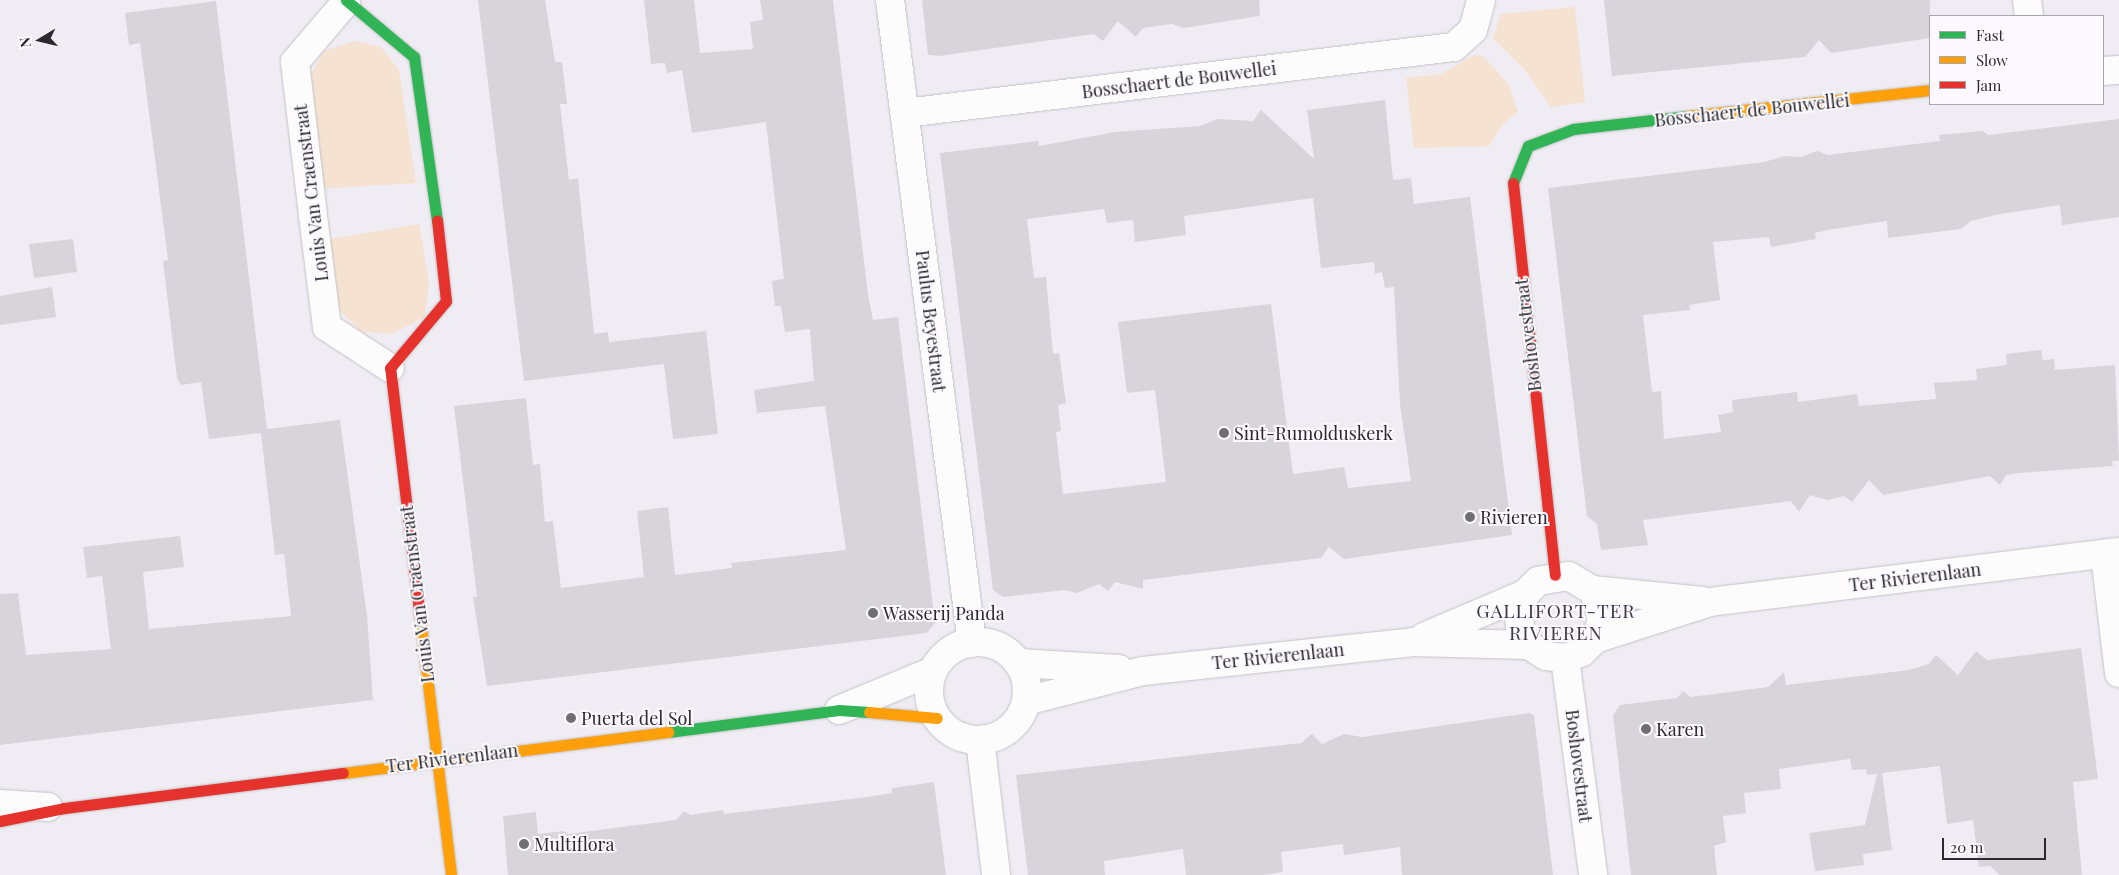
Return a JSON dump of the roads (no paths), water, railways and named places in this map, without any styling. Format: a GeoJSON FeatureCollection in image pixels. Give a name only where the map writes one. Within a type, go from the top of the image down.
{"type":"FeatureCollection","features":[{"type":"Feature","properties":{"kind":"street","name":"Paulus Beyestraat"},"geometry":{"type":"LineString","coordinates":[[890,0],[972,643]]}},
{"type":"Feature","properties":{"kind":"street","name":"Bosschaert de Bouwellei"},"geometry":{"type":"LineString","coordinates":[[905,113],[1454,47],[1473,30],[1481,0]]}},
{"type":"Feature","properties":{"kind":"street"},"geometry":{"type":"LineString","coordinates":[[2027,0],[2029,15]]}},
{"type":"Feature","properties":{"kind":"street","name":"Louis Van Craenstraat"},"geometry":{"type":"LineString","coordinates":[[390,368],[327,327],[311,198],[295,62],[346,1],[414,56],[433,188],[446,301],[390,368],[451,875]]}},
{"type":"Feature","properties":{"kind":"street"},"geometry":{"type":"LineString","coordinates":[[2104,72],[2119,70]]}},
{"type":"Feature","properties":{"kind":"street","name":"Bosschaert de Bouwellei"},"geometry":{"type":"LineString","coordinates":[[1573,129],[1929,90]]}},
{"type":"Feature","properties":{"kind":"street","name":"Boshovestraat"},"geometry":{"type":"LineString","coordinates":[[1555,575],[1511,189],[1528,146],[1573,129]]}},
{"type":"Feature","properties":{"kind":"street"},"geometry":{"type":"LineString","coordinates":[[2112,553],[2119,673]]}},
{"type":"Feature","properties":{"kind":"street","name":"Ter Rivierenlaan"},"geometry":{"type":"LineString","coordinates":[[1026,701],[1143,671],[1413,642],[1529,645],[1546,656],[1566,658],[1582,652],[1595,639],[1710,602],[2112,553]]}},
{"type":"Feature","properties":{"kind":"street","name":"Ter Rivierenlaan"},"geometry":{"type":"LineString","coordinates":[[1413,642],[1525,594],[1538,581],[1555,575],[1569,576],[1592,590],[1710,602]]}},
{"type":"Feature","properties":{"kind":"street"},"geometry":{"type":"LineString","coordinates":[[1592,590],[1600,605],[1601,623],[1595,639]]}},
{"type":"Feature","properties":{"kind":"street"},"geometry":{"type":"LineString","coordinates":[[1525,594],[1519,611],[1520,629],[1529,645]]}},
{"type":"Feature","properties":{"kind":"street"},"geometry":{"type":"LineString","coordinates":[[972,643],[1005,650],[1018,662],[1026,681],[1026,701],[1017,720],[1001,735],[980,740],[956,735],[937,718],[929,695],[933,671],[949,652],[972,643]]}},
{"type":"Feature","properties":{"kind":"street","name":"Boshovestraat"},"geometry":{"type":"LineString","coordinates":[[1566,658],[1593,875]]}},
{"type":"Feature","properties":{"kind":"street","name":"Ter Rivierenlaan"},"geometry":{"type":"LineString","coordinates":[[1018,662],[1143,671]]}},
{"type":"Feature","properties":{"kind":"street","name":"Ter Rivierenlaan"},"geometry":{"type":"LineString","coordinates":[[840,710],[933,671]]}},
{"type":"Feature","properties":{"kind":"street","name":"Ter Rivierenlaan"},"geometry":{"type":"LineString","coordinates":[[0,822],[64,808],[840,710],[937,718]]}},
{"type":"Feature","properties":{"kind":"street"},"geometry":{"type":"LineString","coordinates":[[980,740],[996,875]]}},
{"type":"Feature","properties":{"kind":"street","name":"Ter Rivierenlaan"},"geometry":{"type":"LineString","coordinates":[[0,804],[64,808]]}},
{"type":"Feature","properties":{"kind":"place","name":"Sint-Rumolduskerk"},"geometry":{"type":"Point","coordinates":[1224,433]}},
{"type":"Feature","properties":{"kind":"place","name":"Rivieren"},"geometry":{"type":"Point","coordinates":[1470,517]}},
{"type":"Feature","properties":{"kind":"place","name":"Wasserij Panda"},"geometry":{"type":"Point","coordinates":[873,613]}},
{"type":"Feature","properties":{"kind":"place","name":"Puerta del Sol"},"geometry":{"type":"Point","coordinates":[571,718]}},
{"type":"Feature","properties":{"kind":"place","name":"Karen"},"geometry":{"type":"Point","coordinates":[1646,729]}},
{"type":"Feature","properties":{"kind":"place","name":"Multiflora"},"geometry":{"type":"Point","coordinates":[524,844]}},
{"type":"Feature","properties":{"kind":"district","name":"GALLIFORT-TER RIVIEREN"},"geometry":{"type":"Point","coordinates":[1556,622]}}]}
